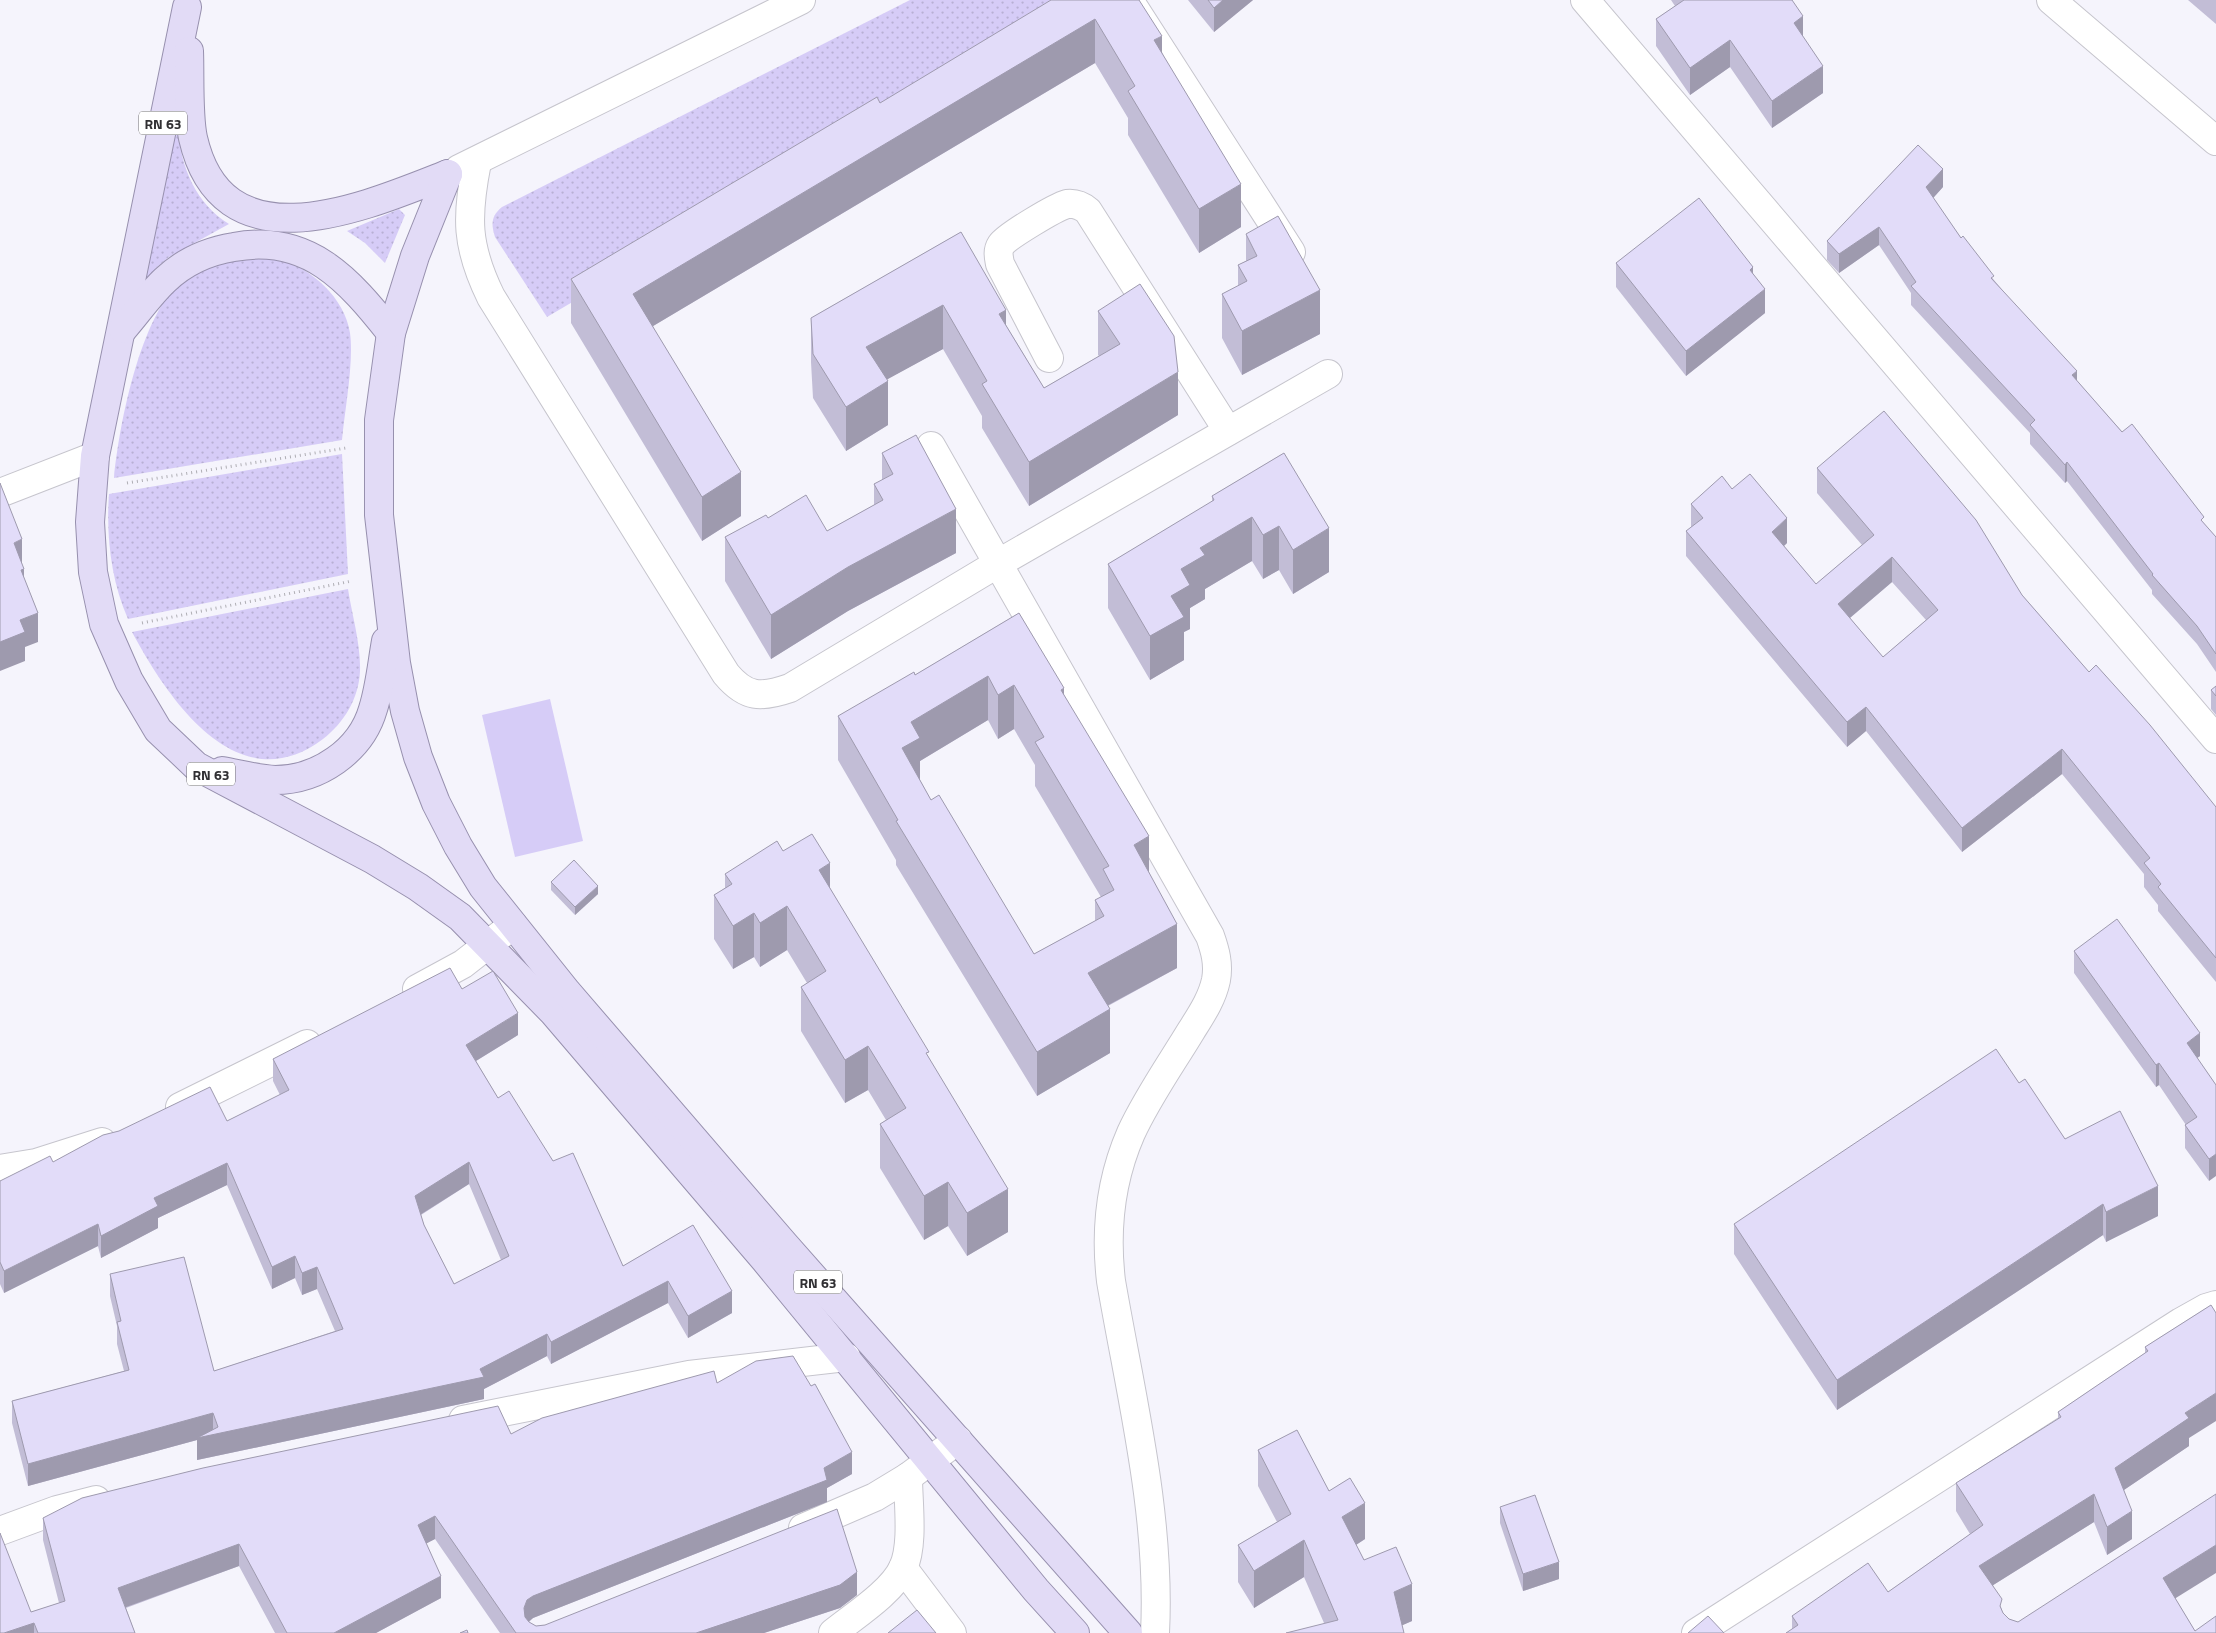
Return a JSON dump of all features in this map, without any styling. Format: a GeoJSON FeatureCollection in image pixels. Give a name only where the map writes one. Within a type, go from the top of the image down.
{"type":"FeatureCollection","features":[{"type":"Feature","properties":{"kind":"main road"},"geometry":{"type":"LineString","coordinates":[[187,3],[192,136],[200,160],[212,185],[234,205],[255,214],[292,219],[328,214],[376,202],[448,174]]}},
{"type":"Feature","properties":{"kind":"main road","name":"RN 63"},"geometry":{"type":"LineString","coordinates":[[187,3],[95,456],[92,488],[90,522],[93,572],[106,630],[129,681],[158,730],[196,766],[372,858],[418,887],[460,917],[488,945],[553,1012],[846,1358],[1036,1590],[1075,1633]]}},
{"type":"Feature","properties":{"kind":"main road"},"geometry":{"type":"LineString","coordinates":[[448,174],[414,256],[391,333],[379,420],[380,515],[396,663],[404,711],[418,757],[436,803],[458,846],[483,887],[513,925]]}},
{"type":"Feature","properties":{"kind":"main road"},"geometry":{"type":"LineString","coordinates":[[290,248],[292,219]]}},
{"type":"Feature","properties":{"kind":"main road"},"geometry":{"type":"LineString","coordinates":[[122,330],[165,280],[203,255],[242,245],[266,244],[290,248],[315,258],[335,272],[356,291],[391,333]]}},
{"type":"Feature","properties":{"kind":"main road"},"geometry":{"type":"LineString","coordinates":[[196,766],[275,780],[298,777],[336,761],[357,739],[366,726],[374,708],[392,615]]}},
{"type":"Feature","properties":{"kind":"main road","name":"RN 63"},"geometry":{"type":"LineString","coordinates":[[513,925],[567,992],[784,1244],[1128,1633]]}},
{"type":"Feature","properties":{"kind":"street"},"geometry":{"type":"LineString","coordinates":[[448,174],[477,162],[800,0]]}},
{"type":"Feature","properties":{"kind":"street"},"geometry":{"type":"LineString","coordinates":[[1129,0],[1299,264]]}},
{"type":"Feature","properties":{"kind":"street"},"geometry":{"type":"LineString","coordinates":[[1585,0],[2216,739]]}},
{"type":"Feature","properties":{"kind":"street"},"geometry":{"type":"LineString","coordinates":[[2051,0],[2216,141]]}},
{"type":"Feature","properties":{"kind":"street"},"geometry":{"type":"LineString","coordinates":[[477,162],[470,197],[469,223],[472,249],[480,274],[491,297],[726,674],[736,686],[752,694],[771,695],[790,688],[997,564],[1328,374]]}},
{"type":"Feature","properties":{"kind":"street"},"geometry":{"type":"LineString","coordinates":[[1049,358],[1000,264],[999,251],[1001,245],[1011,236],[1061,206],[1075,204],[1088,211],[1228,432]]}},
{"type":"Feature","properties":{"kind":"street"},"geometry":{"type":"LineString","coordinates":[[931,446],[1210,936],[1218,965],[1216,980],[1208,1001],[1132,1132],[1120,1160],[1112,1190],[1108,1220],[1107,1251],[1110,1282],[1151,1507],[1156,1561],[1155,1633]]}},
{"type":"Feature","properties":{"kind":"street"},"geometry":{"type":"LineString","coordinates":[[0,493],[95,456]]}},
{"type":"Feature","properties":{"kind":"street"},"geometry":{"type":"LineString","coordinates":[[396,1000],[451,971],[513,925]]}},
{"type":"Feature","properties":{"kind":"street"},"geometry":{"type":"LineString","coordinates":[[160,1117],[326,1034]]}},
{"type":"Feature","properties":{"kind":"street"},"geometry":{"type":"LineString","coordinates":[[0,1169],[36,1163],[79,1151],[124,1134]]}},
{"type":"Feature","properties":{"kind":"street"},"geometry":{"type":"LineString","coordinates":[[1696,1633],[2180,1322],[2206,1308],[2216,1306]]}},
{"type":"Feature","properties":{"kind":"street"},"geometry":{"type":"LineString","coordinates":[[435,1426],[689,1375],[846,1358]]}},
{"type":"Feature","properties":{"kind":"street"},"geometry":{"type":"LineString","coordinates":[[776,1540],[875,1497],[908,1477],[958,1440]]}},
{"type":"Feature","properties":{"kind":"street"},"geometry":{"type":"LineString","coordinates":[[833,1633],[885,1590],[903,1568],[907,1555],[908,1477]]}},
{"type":"Feature","properties":{"kind":"street"},"geometry":{"type":"LineString","coordinates":[[0,1530],[57,1510],[124,1494]]}},
{"type":"Feature","properties":{"kind":"street"},"geometry":{"type":"LineString","coordinates":[[903,1568],[952,1633]]}},
{"type":"Feature","properties":{"kind":"path"},"geometry":{"type":"LineString","coordinates":[[92,488],[379,443]]}},
{"type":"Feature","properties":{"kind":"path"},"geometry":{"type":"LineString","coordinates":[[106,630],[387,574]]}},
{"type":"Feature","properties":{"kind":"shaded area"},"geometry":{"type":"Polygon","coordinates":[[[910,0],[1086,0],[547,317],[495,237],[493,220],[502,207],[910,0]]]}},
{"type":"Feature","properties":{"kind":"shaded area"},"geometry":{"type":"Polygon","coordinates":[[[172,129],[178,130],[187,171],[199,195],[217,216],[229,224],[169,257],[156,268],[144,286],[172,129]]]}},
{"type":"Feature","properties":{"kind":"shaded area"},"geometry":{"type":"Polygon","coordinates":[[[399,209],[405,215],[385,263],[365,243],[347,231],[399,209]]]}},
{"type":"Feature","properties":{"kind":"shaded area"},"geometry":{"type":"Polygon","coordinates":[[[233,256],[268,257],[291,263],[303,269],[325,286],[341,308],[347,320],[351,345],[342,440],[114,478],[121,428],[136,366],[146,337],[159,310],[174,288],[191,273],[206,265],[233,256]]]}},
{"type":"Feature","properties":{"kind":"shaded area"},"geometry":{"type":"Polygon","coordinates":[[[342,454],[348,574],[128,619],[117,589],[111,558],[108,526],[109,494],[342,454]]]}},
{"type":"Feature","properties":{"kind":"shaded area"},"geometry":{"type":"Polygon","coordinates":[[[348,589],[359,651],[360,671],[357,691],[344,718],[331,733],[292,756],[262,759],[234,751],[208,734],[185,712],[147,658],[132,632],[348,589]]]}},
{"type":"Feature","properties":{"kind":"shaded area"},"geometry":{"type":"Polygon","coordinates":[[[550,699],[583,841],[515,857],[482,715],[550,699]]]}},
{"type":"Feature","properties":{"kind":"building"},"geometry":{"type":"Polygon","coordinates":[[[1051,0],[1139,0],[1162,36],[1154,40],[1241,184],[1199,209],[1128,91],[1135,86],[1095,19],[633,294],[741,472],[702,497],[571,279],[877,97],[880,103],[1051,0]]]}},
{"type":"Feature","properties":{"kind":"building"},"geometry":{"type":"Polygon","coordinates":[[[1208,0],[1223,0],[1214,8],[1208,0]]]}},
{"type":"Feature","properties":{"kind":"building"},"geometry":{"type":"Polygon","coordinates":[[[1684,0],[1792,0],[1803,16],[1794,23],[1823,66],[1772,101],[1730,40],[1690,68],[1656,19],[1684,0]]]}},
{"type":"Feature","properties":{"kind":"building"},"geometry":{"type":"Polygon","coordinates":[[[1918,145],[1943,169],[1926,187],[1961,238],[1963,236],[1994,276],[1991,278],[2077,371],[2072,375],[2122,432],[2132,424],[2204,517],[2201,520],[2216,537],[2216,654],[2197,626],[2152,575],[2067,462],[2065,465],[2030,425],[2035,420],[1911,286],[1916,282],[1879,227],[1839,254],[1827,241],[1918,145]]]}},
{"type":"Feature","properties":{"kind":"building"},"geometry":{"type":"Polygon","coordinates":[[[1699,198],[1753,267],[1750,270],[1765,289],[1686,351],[1616,263],[1699,198]]]}},
{"type":"Feature","properties":{"kind":"building"},"geometry":{"type":"Polygon","coordinates":[[[1278,216],[1320,290],[1242,331],[1222,294],[1247,281],[1238,265],[1257,256],[1246,234],[1278,216]]]}},
{"type":"Feature","properties":{"kind":"building"},"geometry":{"type":"Polygon","coordinates":[[[961,232],[1006,310],[999,314],[1044,388],[1120,344],[1098,311],[1140,284],[1174,336],[1178,372],[1029,462],[982,384],[987,381],[943,305],[866,347],[888,381],[846,407],[813,354],[811,318],[961,232]]]}},
{"type":"Feature","properties":{"kind":"building"},"geometry":{"type":"Polygon","coordinates":[[[1884,411],[1976,520],[2022,595],[2089,672],[2096,665],[2150,725],[2216,807],[2216,958],[2158,887],[2161,884],[2144,863],[2150,858],[2062,749],[1962,828],[1866,707],[1847,722],[1686,531],[1703,518],[1691,504],[1722,476],[1732,489],[1750,474],[1787,518],[1772,532],[1816,584],[1874,535],[1817,468],[1884,411]],[[1892,557],[1838,604],[1883,657],[1938,610],[1892,557]]]}},
{"type":"Feature","properties":{"kind":"building"},"geometry":{"type":"Polygon","coordinates":[[[916,435],[956,509],[848,567],[771,615],[725,537],[766,515],[768,518],[806,495],[827,531],[883,500],[874,484],[893,474],[882,453],[916,435]]]}},
{"type":"Feature","properties":{"kind":"building"},"geometry":{"type":"Polygon","coordinates":[[[1284,453],[1329,528],[1293,550],[1279,526],[1263,535],[1252,517],[1200,548],[1205,555],[1181,569],[1190,585],[1171,596],[1184,617],[1150,636],[1108,564],[1214,500],[1212,496],[1284,453]]]}},
{"type":"Feature","properties":{"kind":"building"},"geometry":{"type":"Polygon","coordinates":[[[0,483],[22,539],[14,543],[24,569],[21,570],[38,613],[20,620],[25,632],[0,642],[0,483]]]}},
{"type":"Feature","properties":{"kind":"building"},"geometry":{"type":"Polygon","coordinates":[[[1019,613],[1064,688],[1061,690],[1149,836],[1134,845],[1177,924],[1088,973],[1110,1009],[1037,1052],[896,821],[898,820],[838,716],[914,672],[915,675],[1019,613]],[[988,676],[911,722],[920,738],[902,748],[931,800],[939,795],[1034,954],[1104,916],[1095,900],[1114,890],[1103,869],[1109,866],[1035,742],[1044,737],[1014,685],[998,695],[988,676]]]}},
{"type":"Feature","properties":{"kind":"building"},"geometry":{"type":"Polygon","coordinates":[[[2216,686],[2216,696],[2211,690],[2216,686]]]}},
{"type":"Feature","properties":{"kind":"building"},"geometry":{"type":"Polygon","coordinates":[[[812,834],[830,863],[819,870],[929,1052],[926,1053],[1008,1189],[967,1213],[948,1182],[924,1196],[880,1124],[906,1108],[868,1046],[845,1060],[801,987],[826,971],[787,906],[760,923],[754,913],[733,926],[714,895],[732,884],[725,874],[777,841],[783,851],[812,834]]]}},
{"type":"Feature","properties":{"kind":"building"},"geometry":{"type":"Polygon","coordinates":[[[574,860],[598,886],[575,907],[551,882],[574,860]]]}},
{"type":"Feature","properties":{"kind":"building"},"geometry":{"type":"Polygon","coordinates":[[[2117,919],[2200,1033],[2187,1043],[2216,1085],[2216,1154],[2209,1159],[2185,1125],[2197,1117],[2159,1063],[2156,1065],[2074,951],[2117,919]]]}},
{"type":"Feature","properties":{"kind":"building"},"geometry":{"type":"Polygon","coordinates":[[[450,968],[462,989],[493,971],[518,1013],[466,1045],[498,1098],[509,1091],[553,1161],[573,1153],[623,1266],[693,1225],[732,1291],[688,1316],[668,1281],[551,1342],[547,1334],[480,1369],[484,1377],[197,1438],[218,1427],[213,1413],[28,1464],[12,1401],[129,1370],[117,1322],[121,1321],[110,1274],[184,1257],[214,1371],[343,1329],[317,1267],[302,1273],[295,1256],[272,1267],[227,1163],[154,1198],[158,1206],[101,1236],[98,1224],[4,1271],[0,1262],[0,1181],[50,1156],[53,1162],[103,1135],[119,1131],[210,1087],[227,1121],[289,1090],[273,1059],[450,968]],[[469,1162],[415,1196],[424,1225],[454,1284],[509,1256],[469,1162]]]}},
{"type":"Feature","properties":{"kind":"building"},"geometry":{"type":"Polygon","coordinates":[[[1996,1049],[2019,1083],[2025,1079],[2065,1139],[2120,1111],[2158,1186],[2106,1212],[2103,1204],[1837,1380],[1734,1224],[1996,1049]]]}},
{"type":"Feature","properties":{"kind":"building"},"geometry":{"type":"Polygon","coordinates":[[[2211,1305],[2216,1313],[2216,1393],[2185,1413],[2189,1418],[2115,1468],[2132,1511],[2107,1527],[2094,1494],[1979,1566],[2002,1599],[2000,1606],[2003,1613],[2009,1619],[2018,1622],[2216,1494],[2216,1545],[2163,1578],[2195,1631],[2216,1616],[2216,1633],[1786,1633],[1798,1625],[1792,1616],[1868,1563],[1888,1592],[1983,1525],[1956,1483],[2061,1417],[2058,1412],[2148,1351],[2145,1347],[2211,1305]]]}},
{"type":"Feature","properties":{"kind":"building"},"geometry":{"type":"Polygon","coordinates":[[[793,1356],[811,1386],[815,1384],[852,1452],[824,1468],[827,1480],[533,1596],[527,1600],[524,1608],[525,1617],[536,1626],[545,1625],[837,1509],[857,1572],[840,1585],[696,1633],[516,1633],[435,1516],[418,1525],[441,1576],[334,1633],[287,1633],[239,1544],[118,1588],[135,1633],[38,1633],[34,1623],[0,1633],[0,1533],[31,1612],[65,1601],[43,1518],[82,1498],[203,1468],[498,1406],[511,1434],[542,1418],[714,1371],[717,1383],[756,1361],[793,1356]]]}},
{"type":"Feature","properties":{"kind":"building"},"geometry":{"type":"Polygon","coordinates":[[[1297,1430],[1329,1491],[1350,1478],[1365,1503],[1342,1517],[1364,1560],[1396,1547],[1412,1584],[1394,1592],[1404,1633],[1286,1633],[1338,1620],[1304,1540],[1254,1571],[1238,1545],[1291,1514],[1258,1450],[1297,1430]]]}},
{"type":"Feature","properties":{"kind":"building"},"geometry":{"type":"Polygon","coordinates":[[[1535,1495],[1559,1562],[1523,1574],[1500,1507],[1535,1495]]]}},
{"type":"Feature","properties":{"kind":"building"},"geometry":{"type":"Polygon","coordinates":[[[917,1610],[936,1633],[888,1633],[917,1610]]]}},
{"type":"Feature","properties":{"kind":"building"},"geometry":{"type":"Polygon","coordinates":[[[1708,1616],[1724,1633],[1688,1633],[1708,1616]]]}}]}
